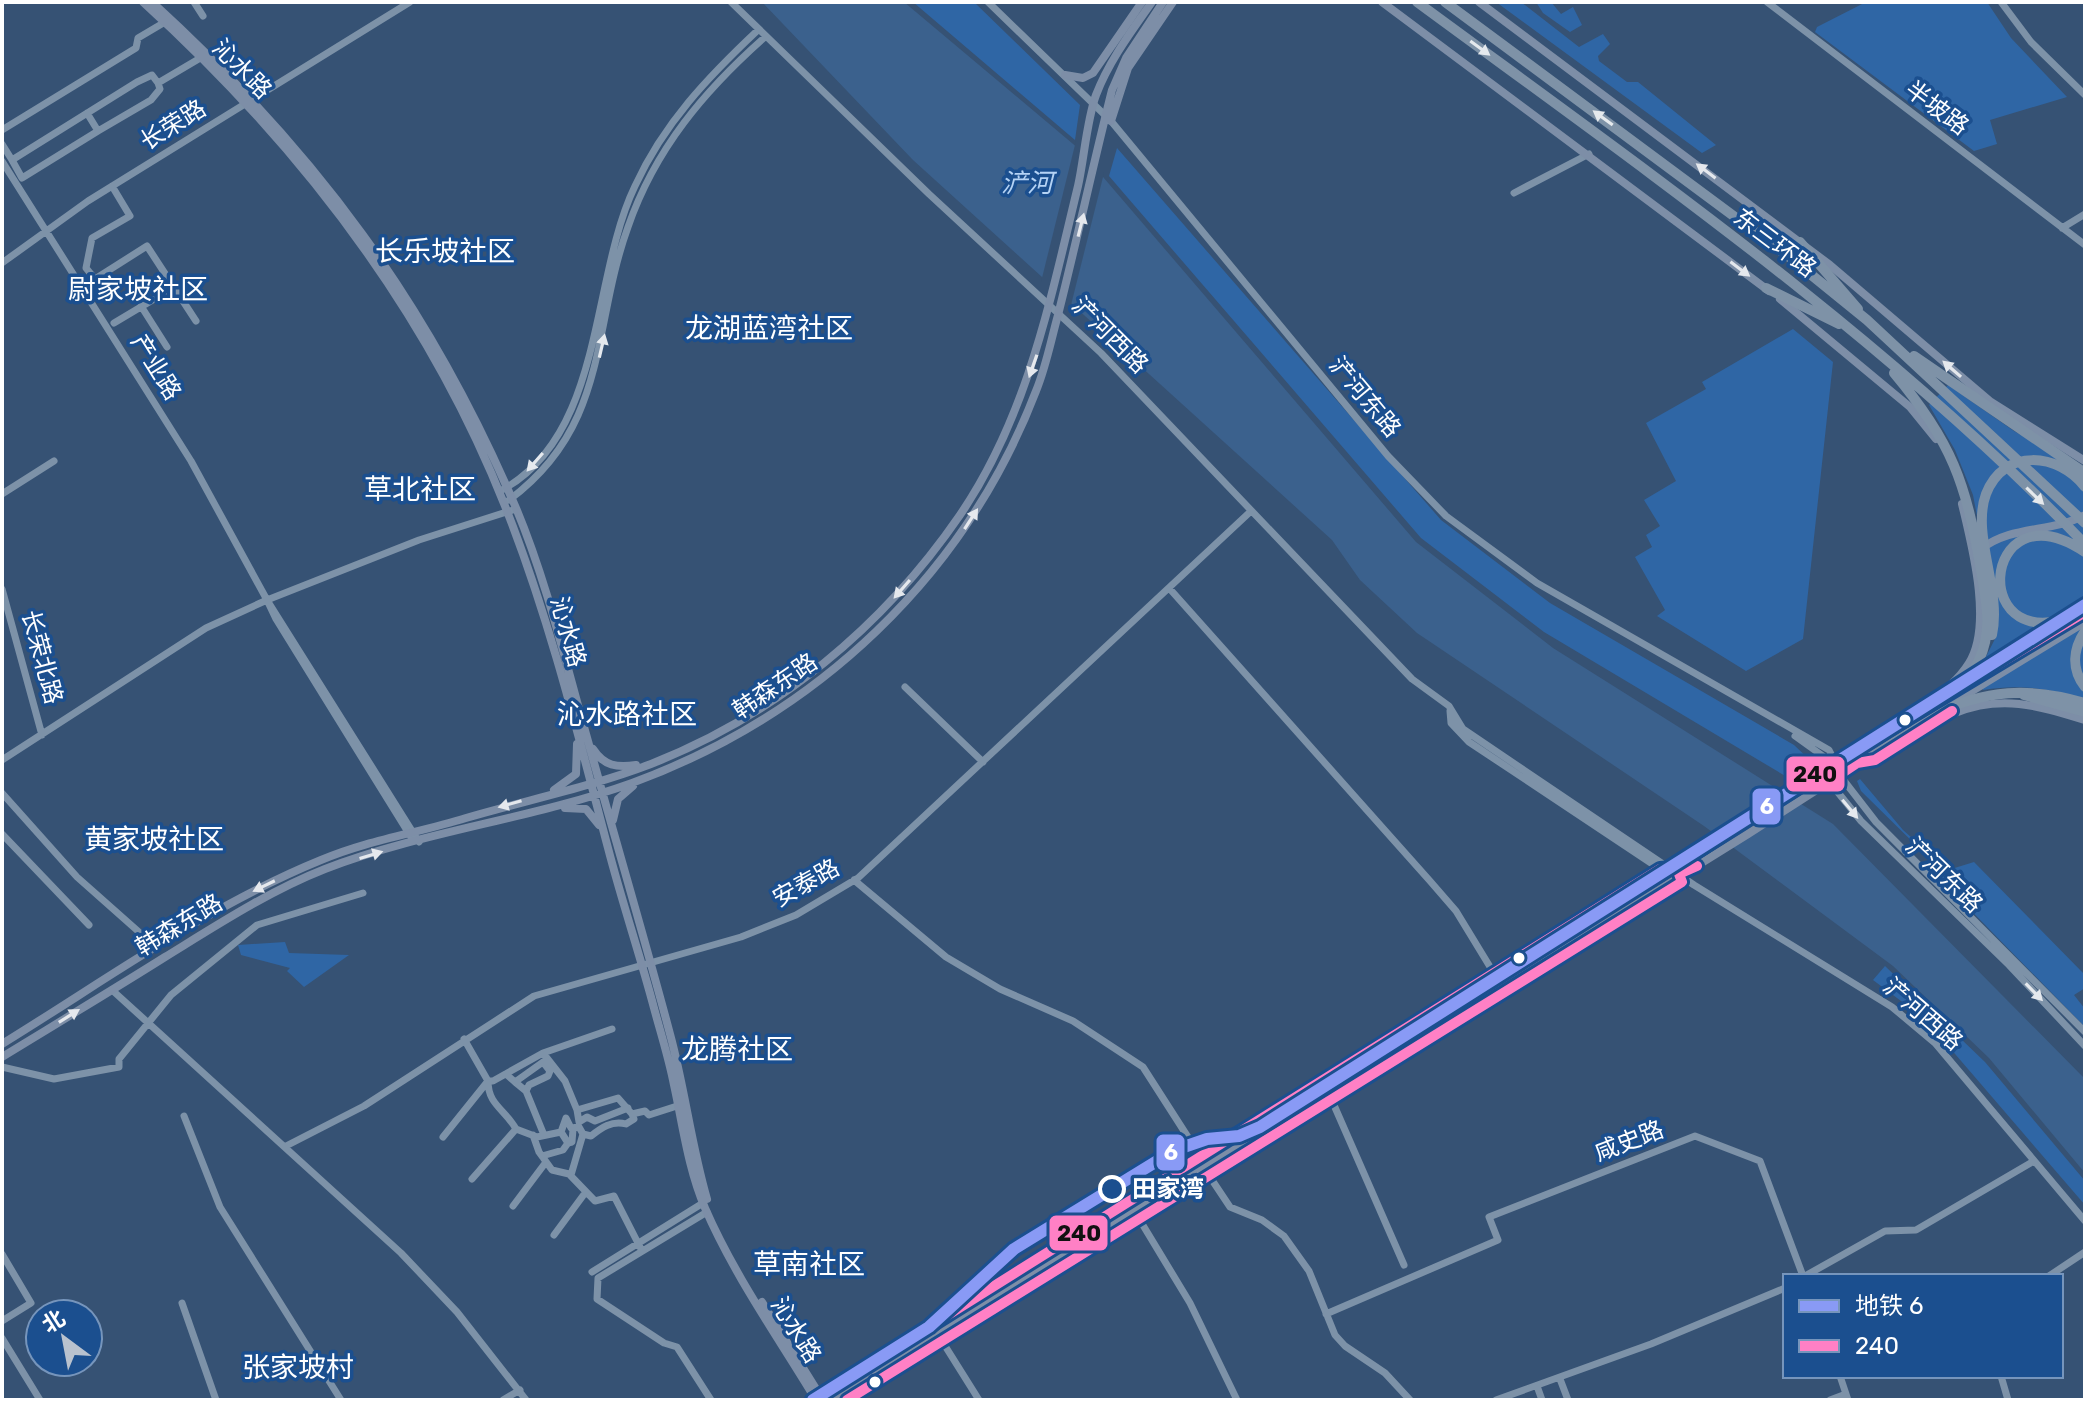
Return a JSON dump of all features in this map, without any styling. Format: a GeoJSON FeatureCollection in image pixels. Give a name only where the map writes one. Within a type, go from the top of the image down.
{"type":"FeatureCollection","features":[{"type":"Feature","properties":{"kind":"highway","name":"东三环路"},"geometry":{"type":"LineString","coordinates":[[1417,2],[1778,270],[1937,405],[2085,544]]}},
{"type":"Feature","properties":{"kind":"highway","name":"东三环路"},"geometry":{"type":"LineString","coordinates":[[1445,2],[1793,260],[1867,320],[2085,523]]}},
{"type":"Feature","properties":{"kind":"highway"},"geometry":{"type":"LineString","coordinates":[[1800,242],[1867,320]]}},
{"type":"Feature","properties":{"kind":"highway"},"geometry":{"type":"LineString","coordinates":[[1766,288],[1849,329]]}},
{"type":"Feature","properties":{"kind":"highway"},"geometry":{"type":"LineString","coordinates":[[1886,337],[2085,470]]}},
{"type":"Feature","properties":{"kind":"highway"},"geometry":{"type":"LineString","coordinates":[[1873,348],[1924,410],[1953,457],[1974,526],[1987,623],[1975,668]]}},
{"type":"Feature","properties":{"kind":"highway"},"geometry":{"type":"LineString","coordinates":[[1936,713],[1975,668],[1990,642],[1994,623],[1983,516],[1991,484],[2012,465],[2035,459],[2065,467],[2085,487]]}},
{"type":"Feature","properties":{"kind":"highway"},"geometry":{"type":"LineString","coordinates":[[2085,552],[2059,536],[2043,534],[2025,537],[2010,548],[2001,563],[1998,582],[2005,603],[2024,620],[2053,624],[2085,611]]}},
{"type":"Feature","properties":{"kind":"highway"},"geometry":{"type":"LineString","coordinates":[[2084,628],[2075,661],[2085,687]]}},
{"type":"Feature","properties":{"kind":"highway"},"geometry":{"type":"LineString","coordinates":[[1936,713],[1985,695],[2034,691],[2085,703]]}},
{"type":"Feature","properties":{"kind":"highway"},"geometry":{"type":"LineString","coordinates":[[1985,695],[2030,696],[2085,712]]}},
{"type":"Feature","properties":{"kind":"main road","name":"沁水路"},"geometry":{"type":"LineString","coordinates":[[143,2],[251,101]]}},
{"type":"Feature","properties":{"kind":"main road","name":"沁水路"},"geometry":{"type":"LineString","coordinates":[[152,2],[251,101],[330,188],[394,278],[465,398],[541,580],[584,729],[606,839],[689,1108],[694,1152],[709,1204],[819,1399]]}},
{"type":"Feature","properties":{"kind":"main road"},"geometry":{"type":"LineString","coordinates":[[1065,75],[1077,78],[1090,75],[1142,2]]}},
{"type":"Feature","properties":{"kind":"main road","name":"韩森东路"},"geometry":{"type":"LineString","coordinates":[[2,1057],[237,913],[296,882],[328,868],[541,811],[655,774],[718,745],[793,701],[843,663],[915,593],[972,518],[1009,454],[1038,387],[1126,58],[1152,2]]}},
{"type":"Feature","properties":{"kind":"main road","name":"韩森东路"},"geometry":{"type":"LineString","coordinates":[[2,1044],[157,948],[298,869],[354,847],[596,782],[657,761],[714,736],[792,689],[874,620],[962,512],[990,463],[1025,388],[1050,303],[1089,142],[1093,102],[1120,49],[1163,2]]}},
{"type":"Feature","properties":{"kind":"main road"},"geometry":{"type":"LineString","coordinates":[[1108,118],[1128,68],[1173,2]]}},
{"type":"Feature","properties":{"kind":"main road"},"geometry":{"type":"LineString","coordinates":[[837,1400],[1138,1216],[1205,1167],[1330,1096],[1672,874],[1687,856],[1913,715],[1958,677],[1974,653],[1981,622],[1960,495],[1944,455],[1925,424],[1891,391],[1766,288],[1382,2]]}},
{"type":"Feature","properties":{"kind":"main road"},"geometry":{"type":"LineString","coordinates":[[1479,2],[1800,242],[1991,402],[2085,461]]}},
{"type":"Feature","properties":{"kind":"main road","name":"沁水路"},"geometry":{"type":"LineString","coordinates":[[509,506],[596,782]]}},
{"type":"Feature","properties":{"kind":"main road"},"geometry":{"type":"LineString","coordinates":[[1971,557],[2004,536],[2062,525],[2085,515]]}},
{"type":"Feature","properties":{"kind":"main road"},"geometry":{"type":"LineString","coordinates":[[1936,713],[2085,611]]}},
{"type":"Feature","properties":{"kind":"main road"},"geometry":{"type":"LineString","coordinates":[[819,1399],[879,1367],[1205,1167],[1496,977],[1672,874],[1694,868],[1936,713],[2084,628]]}},
{"type":"Feature","properties":{"kind":"main road"},"geometry":{"type":"LineString","coordinates":[[1968,700],[2009,670]]}},
{"type":"Feature","properties":{"kind":"main road"},"geometry":{"type":"LineString","coordinates":[[1913,715],[2003,701],[2031,704],[2085,720]]}},
{"type":"Feature","properties":{"kind":"main road"},"geometry":{"type":"LineString","coordinates":[[543,795],[576,774],[579,756],[575,723]]}},
{"type":"Feature","properties":{"kind":"main road"},"geometry":{"type":"LineString","coordinates":[[584,729],[604,762],[622,767],[657,761]]}},
{"type":"Feature","properties":{"kind":"main road"},"geometry":{"type":"LineString","coordinates":[[616,840],[613,813],[618,799],[655,774]]}},
{"type":"Feature","properties":{"kind":"main road","name":"沁水路"},"geometry":{"type":"LineString","coordinates":[[598,794],[616,840],[686,1153],[705,1207],[749,1292],[819,1399]]}},
{"type":"Feature","properties":{"kind":"main road"},"geometry":{"type":"LineString","coordinates":[[541,811],[586,809],[606,839]]}},
{"type":"Feature","properties":{"kind":"main road"},"geometry":{"type":"LineString","coordinates":[[860,1369],[879,1367]]}},
{"type":"Feature","properties":{"kind":"street"},"geometry":{"type":"LineString","coordinates":[[194,2],[203,16]]}},
{"type":"Feature","properties":{"kind":"street","name":"长荣路"},"geometry":{"type":"LineString","coordinates":[[2,263],[112,186],[410,2]]}},
{"type":"Feature","properties":{"kind":"street","name":"浐河西路"},"geometry":{"type":"LineString","coordinates":[[731,2],[1050,303],[1412,679],[1449,706],[1463,729],[1672,874],[1892,1007],[1935,1043],[2085,1221]]}},
{"type":"Feature","properties":{"kind":"street","name":"浐河东路"},"geometry":{"type":"LineString","coordinates":[[988,2],[1108,118],[1388,456],[1446,516],[1537,583],[1787,729],[1829,750],[1839,794],[1861,821],[2009,965],[2085,1046]]}},
{"type":"Feature","properties":{"kind":"street","name":"半坡路"},"geometry":{"type":"LineString","coordinates":[[1767,2],[2085,245]]}},
{"type":"Feature","properties":{"kind":"street"},"geometry":{"type":"LineString","coordinates":[[2001,2],[2031,42],[2085,95]]}},
{"type":"Feature","properties":{"kind":"street"},"geometry":{"type":"LineString","coordinates":[[2,130],[136,48],[138,38],[165,22]]}},
{"type":"Feature","properties":{"kind":"street"},"geometry":{"type":"LineString","coordinates":[[502,490],[550,444],[579,392],[612,245],[649,158],[694,92],[758,30]]}},
{"type":"Feature","properties":{"kind":"street"},"geometry":{"type":"LineString","coordinates":[[1105,58],[1120,49],[1121,34]]}},
{"type":"Feature","properties":{"kind":"street"},"geometry":{"type":"LineString","coordinates":[[2,760],[206,628],[267,600],[509,506],[556,452],[588,393],[626,231],[656,164],[699,100],[765,37]]}},
{"type":"Feature","properties":{"kind":"street"},"geometry":{"type":"LineString","coordinates":[[158,83],[202,57]]}},
{"type":"Feature","properties":{"kind":"street"},"geometry":{"type":"LineString","coordinates":[[2,144],[22,178],[151,100],[160,89],[158,83],[152,75],[12,160]]}},
{"type":"Feature","properties":{"kind":"street"},"geometry":{"type":"LineString","coordinates":[[87,113],[98,131]]}},
{"type":"Feature","properties":{"kind":"street"},"geometry":{"type":"LineString","coordinates":[[1514,193],[1589,154]]}},
{"type":"Feature","properties":{"kind":"street","name":"产业路"},"geometry":{"type":"LineString","coordinates":[[2,161],[191,461],[267,600],[416,843]]}},
{"type":"Feature","properties":{"kind":"street"},"geometry":{"type":"LineString","coordinates":[[112,186],[130,216],[92,238],[86,268],[95,279],[147,246],[196,321]]}},
{"type":"Feature","properties":{"kind":"street"},"geometry":{"type":"LineString","coordinates":[[2062,228],[2085,214]]}},
{"type":"Feature","properties":{"kind":"street"},"geometry":{"type":"LineString","coordinates":[[114,323],[176,286]]}},
{"type":"Feature","properties":{"kind":"street"},"geometry":{"type":"LineString","coordinates":[[141,306],[167,347]]}},
{"type":"Feature","properties":{"kind":"street"},"geometry":{"type":"LineString","coordinates":[[2,494],[54,461]]}},
{"type":"Feature","properties":{"kind":"street","name":"安泰路"},"geometry":{"type":"LineString","coordinates":[[288,1145],[364,1106],[534,996],[741,937],[796,915],[854,880],[1250,512]]}},
{"type":"Feature","properties":{"kind":"street"},"geometry":{"type":"LineString","coordinates":[[1169,588],[1456,911],[1496,977]]}},
{"type":"Feature","properties":{"kind":"street","name":"长荣北路"},"geometry":{"type":"LineString","coordinates":[[2,589],[42,735]]}},
{"type":"Feature","properties":{"kind":"street"},"geometry":{"type":"LineString","coordinates":[[905,687],[983,762]]}},
{"type":"Feature","properties":{"kind":"street","name":"浐河东路"},"geometry":{"type":"LineString","coordinates":[[1837,776],[1876,822],[2085,1032]]}},
{"type":"Feature","properties":{"kind":"street"},"geometry":{"type":"LineString","coordinates":[[2,793],[77,877],[157,948]]}},
{"type":"Feature","properties":{"kind":"street"},"geometry":{"type":"LineString","coordinates":[[2,834],[89,925]]}},
{"type":"Feature","properties":{"kind":"street"},"geometry":{"type":"LineString","coordinates":[[854,880],[946,957],[1000,989],[1073,1021],[1143,1067],[1230,1207],[1274,1227],[1298,1253],[1326,1314],[1345,1346],[1385,1373],[1410,1400]]}},
{"type":"Feature","properties":{"kind":"street"},"geometry":{"type":"LineString","coordinates":[[2,1067],[54,1079],[119,1067],[119,1059],[171,995],[257,925],[363,893]]}},
{"type":"Feature","properties":{"kind":"street"},"geometry":{"type":"LineString","coordinates":[[112,990],[288,1145],[401,1253],[457,1312],[526,1400]]}},
{"type":"Feature","properties":{"kind":"street"},"geometry":{"type":"LineString","coordinates":[[443,1137],[488,1081],[543,1053],[612,1029]]}},
{"type":"Feature","properties":{"kind":"street"},"geometry":{"type":"LineString","coordinates":[[464,1039],[488,1081],[488,1095],[494,1105],[509,1116],[516,1129],[533,1135],[561,1132]]}},
{"type":"Feature","properties":{"kind":"street"},"geometry":{"type":"LineString","coordinates":[[543,1053],[565,1081],[577,1110],[578,1128],[571,1175]]}},
{"type":"Feature","properties":{"kind":"street"},"geometry":{"type":"LineString","coordinates":[[515,1082],[543,1062],[550,1071],[548,1076],[529,1085],[526,1091]]}},
{"type":"Feature","properties":{"kind":"street"},"geometry":{"type":"LineString","coordinates":[[506,1074],[526,1091],[544,1135]]}},
{"type":"Feature","properties":{"kind":"street"},"geometry":{"type":"LineString","coordinates":[[1330,1096],[1404,1265]]}},
{"type":"Feature","properties":{"kind":"street"},"geometry":{"type":"LineString","coordinates":[[513,1206],[544,1159],[572,1142],[587,1117],[596,1125],[626,1124],[634,1119],[618,1098],[577,1110]]}},
{"type":"Feature","properties":{"kind":"street"},"geometry":{"type":"LineString","coordinates":[[561,1132],[566,1118],[591,1136],[596,1125],[630,1111],[645,1111],[649,1115],[677,1106]]}},
{"type":"Feature","properties":{"kind":"street"},"geometry":{"type":"LineString","coordinates":[[184,1116],[220,1207],[341,1400]]}},
{"type":"Feature","properties":{"kind":"street"},"geometry":{"type":"LineString","coordinates":[[472,1179],[516,1129]]}},
{"type":"Feature","properties":{"kind":"street"},"geometry":{"type":"LineString","coordinates":[[561,1132],[568,1143]]}},
{"type":"Feature","properties":{"kind":"street"},"geometry":{"type":"LineString","coordinates":[[533,1135],[552,1170],[571,1175],[595,1201],[614,1196],[640,1248]]}},
{"type":"Feature","properties":{"kind":"street","name":"咸史路"},"geometry":{"type":"LineString","coordinates":[[1326,1314],[1498,1240],[1489,1217],[1695,1136],[1760,1161],[1803,1274]]}},
{"type":"Feature","properties":{"kind":"street"},"geometry":{"type":"LineString","coordinates":[[1808,1274],[1885,1231],[1916,1230],[2034,1161]]}},
{"type":"Feature","properties":{"kind":"street"},"geometry":{"type":"LineString","coordinates":[[819,1399],[860,1369],[1205,1167]]}},
{"type":"Feature","properties":{"kind":"street"},"geometry":{"type":"LineString","coordinates":[[554,1235],[585,1193]]}},
{"type":"Feature","properties":{"kind":"street"},"geometry":{"type":"LineString","coordinates":[[705,1207],[595,1275],[597,1299],[664,1343],[677,1347],[711,1400]]}},
{"type":"Feature","properties":{"kind":"street"},"geometry":{"type":"LineString","coordinates":[[847,1400],[1138,1216],[1190,1303],[1237,1400]]}},
{"type":"Feature","properties":{"kind":"street"},"geometry":{"type":"LineString","coordinates":[[2052,1274],[2085,1252]]}},
{"type":"Feature","properties":{"kind":"street"},"geometry":{"type":"LineString","coordinates":[[2,1254],[31,1303],[2,1321]]}},
{"type":"Feature","properties":{"kind":"street"},"geometry":{"type":"LineString","coordinates":[[1496,1400],[1560,1379],[1753,1304],[1783,1289]]}},
{"type":"Feature","properties":{"kind":"street"},"geometry":{"type":"LineString","coordinates":[[182,1303],[216,1400]]}},
{"type":"Feature","properties":{"kind":"street"},"geometry":{"type":"LineString","coordinates":[[2,1338],[40,1400]]}},
{"type":"Feature","properties":{"kind":"street"},"geometry":{"type":"LineString","coordinates":[[942,1341],[979,1400]]}},
{"type":"Feature","properties":{"kind":"street"},"geometry":{"type":"LineString","coordinates":[[1830,1400],[1847,1397],[1841,1378]]}},
{"type":"Feature","properties":{"kind":"street"},"geometry":{"type":"LineString","coordinates":[[2002,1378],[2008,1400]]}},
{"type":"Feature","properties":{"kind":"street"},"geometry":{"type":"LineString","coordinates":[[1560,1379],[1568,1400]]}},
{"type":"Feature","properties":{"kind":"street"},"geometry":{"type":"LineString","coordinates":[[1537,1386],[1542,1400]]}},
{"type":"Feature","properties":{"kind":"street"},"geometry":{"type":"LineString","coordinates":[[503,1400],[520,1390]]}},
{"type":"Feature","properties":{"kind":"shaded area"},"geometry":{"type":"Polygon","coordinates":[[[913,2],[974,2],[1080,105],[1075,140],[913,2]]]}},
{"type":"Feature","properties":{"kind":"shaded area"},"geometry":{"type":"Polygon","coordinates":[[[1496,2],[1521,2],[1579,47],[1603,34],[1610,44],[1598,56],[1599,61],[1627,82],[1638,82],[1716,145],[1702,153],[1496,2]]]}},
{"type":"Feature","properties":{"kind":"shaded area"},"geometry":{"type":"Polygon","coordinates":[[[1536,2],[1551,2],[1561,14],[1573,7],[1582,25],[1570,32],[1543,13],[1536,2]]]}},
{"type":"Feature","properties":{"kind":"shaded area"},"geometry":{"type":"Polygon","coordinates":[[[1866,2],[1987,2],[2011,38],[2067,97],[1990,120],[1997,144],[1974,151],[1815,32],[1817,27],[1866,2]]]}},
{"type":"Feature","properties":{"kind":"shaded area"},"geometry":{"type":"Polygon","coordinates":[[[1117,148],[1441,520],[1550,603],[1794,745],[1812,762],[1787,777],[1544,632],[1421,538],[1109,176],[1117,148]]]}},
{"type":"Feature","properties":{"kind":"shaded area"},"geometry":{"type":"Polygon","coordinates":[[[1793,329],[1833,362],[1803,639],[1746,671],[1657,616],[1665,610],[1635,557],[1652,547],[1646,535],[1660,526],[1644,500],[1676,481],[1646,423],[1706,389],[1702,382],[1793,329]]]}},
{"type":"Feature","properties":{"kind":"shaded area"},"geometry":{"type":"Polygon","coordinates":[[[1948,385],[2014,431],[2085,471],[2085,708],[2079,697],[2055,691],[2020,687],[1983,690],[1976,676],[1996,637],[1998,589],[1991,589],[1973,495],[1955,450],[1929,405],[1948,385]]]}},
{"type":"Feature","properties":{"kind":"shaded area"},"geometry":{"type":"Polygon","coordinates":[[[1860,779],[1903,830],[1948,870],[1974,862],[2085,975],[2085,988],[2074,995],[2085,1009],[2085,1027],[1948,887],[1928,857],[1861,791],[1857,781],[1860,779]]]}},
{"type":"Feature","properties":{"kind":"shaded area"},"geometry":{"type":"Polygon","coordinates":[[[285,942],[289,953],[349,955],[304,987],[287,971],[290,968],[241,955],[238,945],[285,942]]]}},
{"type":"Feature","properties":{"kind":"shaded area"},"geometry":{"type":"Polygon","coordinates":[[[1885,966],[1985,1062],[2085,1181],[2085,1205],[1925,1019],[1873,980],[1885,966]]]}},
{"type":"Feature","properties":{"kind":"water","name":"浐河"},"geometry":{"type":"Polygon","coordinates":[[[762,2],[904,2],[1079,149],[1416,542],[1553,648],[1833,824],[2085,1079],[2085,1173],[1989,1058],[1893,966],[1704,826],[1417,633],[1360,580],[1332,540],[913,160],[762,2]]]}},
{"type":"Feature","properties":{"kind":"pier"},"geometry":{"type":"Polygon","coordinates":[[[1076,141],[1104,173],[1070,309],[1041,282],[1076,141]]]}},
{"type":"Feature","properties":{"kind":"metro line","name":"6"},"geometry":{"type":"LineString","coordinates":[[813,1400],[929,1327],[1014,1249],[1175,1150],[1207,1139],[1239,1136],[1260,1127],[2085,605]]}},
{"type":"Feature","properties":{"kind":"transit line","name":"240"},"geometry":{"type":"LineString","coordinates":[[812,1400],[1660,869],[1672,868],[1814,775],[2085,612]]}},
{"type":"Feature","properties":{"kind":"transit line","name":"240"},"geometry":{"type":"LineString","coordinates":[[1842,773],[1857,763],[1875,760],[1952,711]]}},
{"type":"Feature","properties":{"kind":"transit line","name":"240"},"geometry":{"type":"LineString","coordinates":[[847,1400],[1682,882],[1679,874],[1697,866]]}},
{"type":"Feature","properties":{"kind":"place","name":"田家湾"},"geometry":{"type":"Point","coordinates":[1112,1189]}},
{"type":"Feature","properties":{"kind":"district","name":"长乐坡社区"},"geometry":{"type":"Point","coordinates":[445,251]}},
{"type":"Feature","properties":{"kind":"district","name":"尉家坡社区"},"geometry":{"type":"Point","coordinates":[138,289]}},
{"type":"Feature","properties":{"kind":"district","name":"龙湖蓝湾社区"},"geometry":{"type":"Point","coordinates":[769,328]}},
{"type":"Feature","properties":{"kind":"district","name":"草北社区"},"geometry":{"type":"Point","coordinates":[420,489]}},
{"type":"Feature","properties":{"kind":"district","name":"沁水路社区"},"geometry":{"type":"Point","coordinates":[627,714]}},
{"type":"Feature","properties":{"kind":"district","name":"黄家坡社区"},"geometry":{"type":"Point","coordinates":[154,839]}},
{"type":"Feature","properties":{"kind":"district","name":"龙腾社区"},"geometry":{"type":"Point","coordinates":[737,1049]}},
{"type":"Feature","properties":{"kind":"district","name":"草南社区"},"geometry":{"type":"Point","coordinates":[809,1264]}},
{"type":"Feature","properties":{"kind":"district","name":"张家坡村"},"geometry":{"type":"Point","coordinates":[298,1367]}}]}
